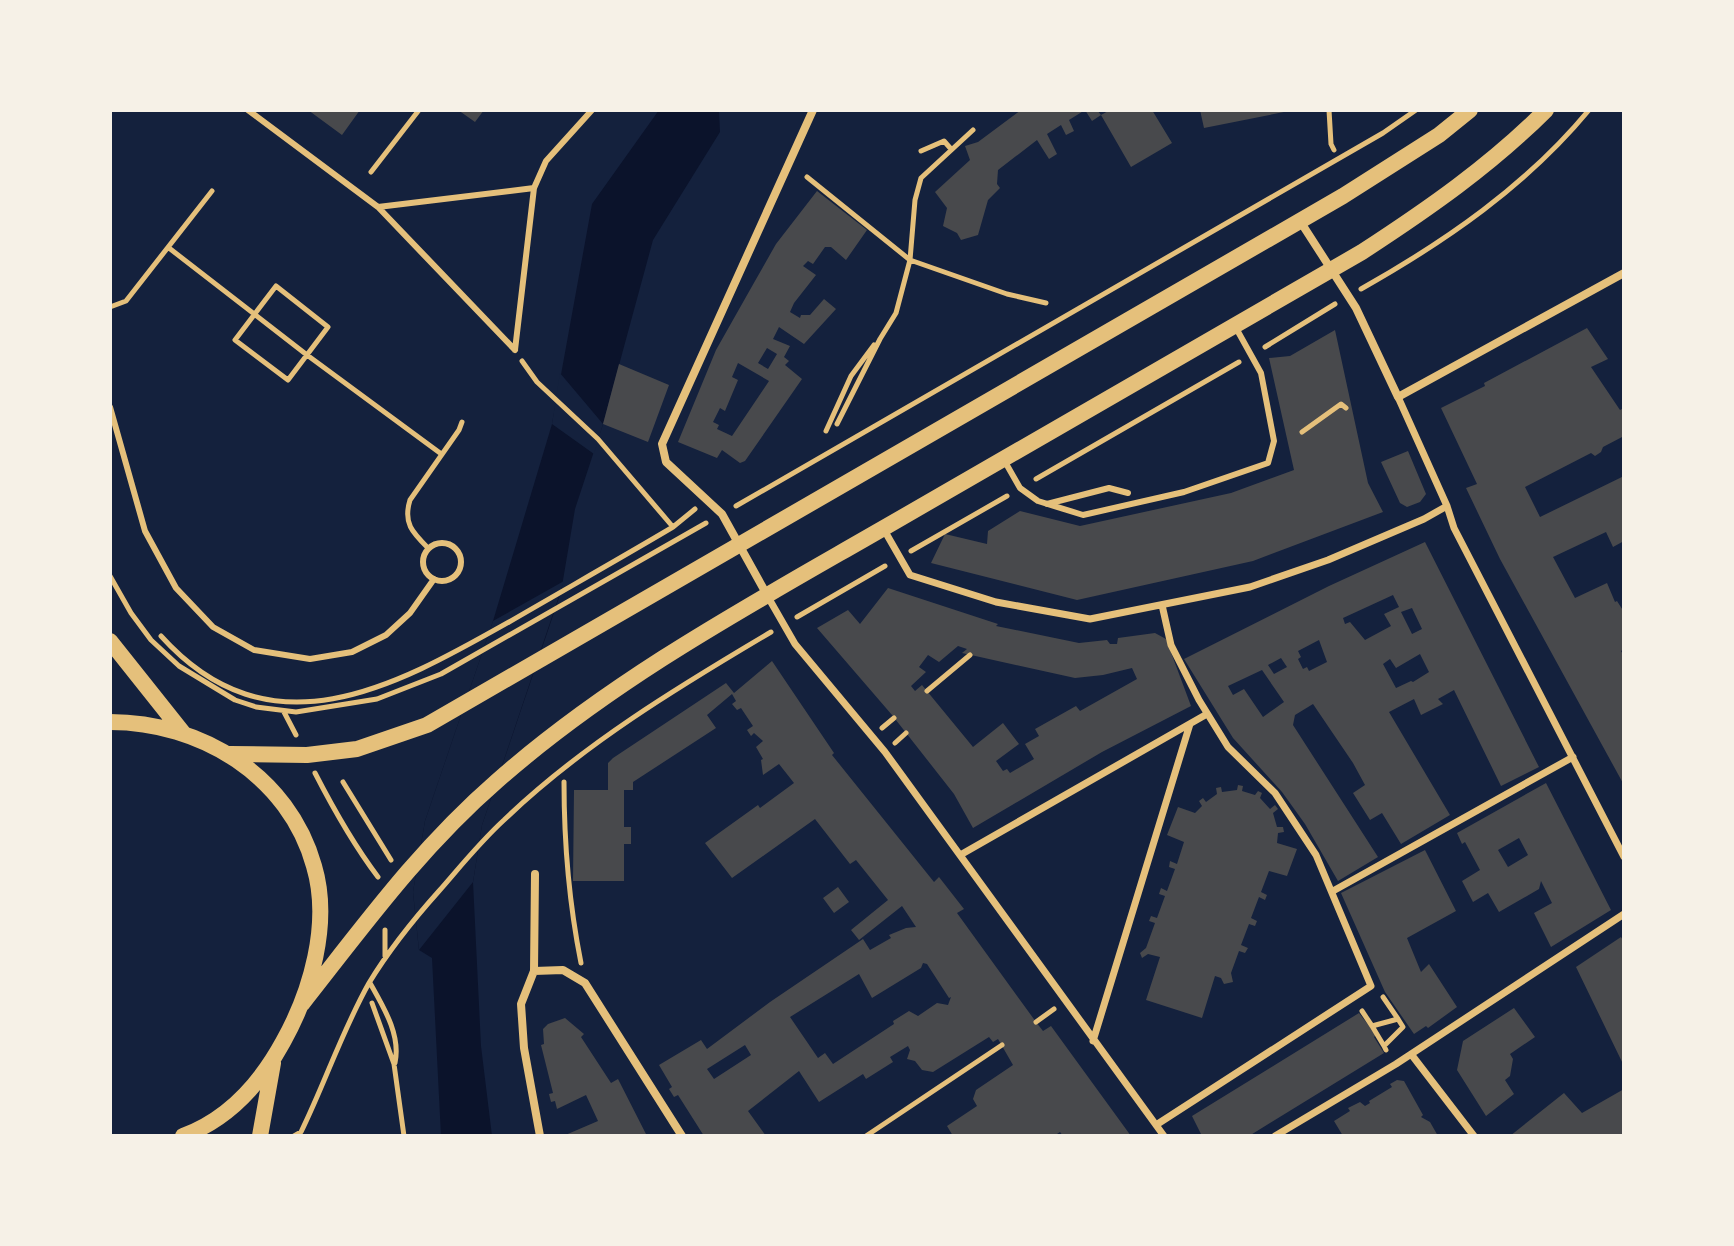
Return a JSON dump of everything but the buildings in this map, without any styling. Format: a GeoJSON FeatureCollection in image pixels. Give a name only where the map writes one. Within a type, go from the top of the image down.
{"type":"FeatureCollection","features":[{"type":"Feature","properties":{"kind":"main road"},"geometry":{"type":"LineString","coordinates":[[230,754],[307,755],[357,749],[427,725],[1300,221],[1410,154],[1470,110]]}},
{"type":"Feature","properties":{"kind":"main road"},"geometry":{"type":"LineString","coordinates":[[183,1136],[202,1129],[234,1107],[254,1086],[273,1059],[302,1004],[387,893],[497,780],[556,731],[629,681],[767,595],[1330,271],[1458,188],[1499,155],[1546,110]]}},
{"type":"Feature","properties":{"kind":"main road"},"geometry":{"type":"LineString","coordinates":[[110,641],[184,734]]}},
{"type":"Feature","properties":{"kind":"main road"},"geometry":{"type":"LineString","coordinates":[[110,722],[184,734],[230,754],[250,768],[287,806],[315,866],[319,894],[318,935],[302,1004]]}},
{"type":"Feature","properties":{"kind":"main road"},"geometry":{"type":"LineString","coordinates":[[260,1136],[273,1059]]}},
{"type":"Feature","properties":{"kind":"street"},"geometry":{"type":"LineString","coordinates":[[813,110],[662,444],[666,462],[722,514],[795,644],[885,752],[962,854],[1164,1136]]}},
{"type":"Feature","properties":{"kind":"street"},"geometry":{"type":"LineString","coordinates":[[1300,221],[1356,308],[1447,506],[1454,528],[1624,857]]}},
{"type":"Feature","properties":{"kind":"street"},"geometry":{"type":"LineString","coordinates":[[1398,397],[1624,273]]}},
{"type":"Feature","properties":{"kind":"street"},"geometry":{"type":"LineString","coordinates":[[883,528],[910,575],[1012,605],[1090,619],[1250,587],[1328,560],[1447,506]]}},
{"type":"Feature","properties":{"kind":"street"},"geometry":{"type":"LineString","coordinates":[[1156,1125],[1371,986],[1316,855],[1275,793],[1228,747],[1207,714],[1171,645],[1162,605]]}},
{"type":"Feature","properties":{"kind":"street"},"geometry":{"type":"LineString","coordinates":[[962,854],[1207,714]]}},
{"type":"Feature","properties":{"kind":"street"},"geometry":{"type":"LineString","coordinates":[[1093,1041],[1190,724]]}},
{"type":"Feature","properties":{"kind":"street"},"geometry":{"type":"LineString","coordinates":[[1333,891],[1573,757]]}},
{"type":"Feature","properties":{"kind":"street"},"geometry":{"type":"LineString","coordinates":[[535,874],[534,971],[521,1004],[524,1048],[540,1136]]}},
{"type":"Feature","properties":{"kind":"street"},"geometry":{"type":"LineString","coordinates":[[1275,1136],[1396,1064],[1624,914]]}},
{"type":"Feature","properties":{"kind":"street"},"geometry":{"type":"LineString","coordinates":[[534,971],[563,970],[585,983],[682,1136]]}},
{"type":"Feature","properties":{"kind":"street"},"geometry":{"type":"LineString","coordinates":[[1411,1054],[1474,1136]]}},
{"type":"Feature","properties":{"kind":"lane"},"geometry":{"type":"LineString","coordinates":[[248,110],[378,207],[515,350],[534,188],[546,161],[592,110]]}},
{"type":"Feature","properties":{"kind":"lane"},"geometry":{"type":"LineString","coordinates":[[378,207],[534,188]]}},
{"type":"Feature","properties":{"kind":"lane"},"geometry":{"type":"LineString","coordinates":[[1003,459],[1020,488],[1038,501],[1083,515],[1184,492],[1268,463],[1274,441],[1261,373],[1235,325]]}},
{"type":"Feature","properties":{"kind":"lane"},"geometry":{"type":"LineString","coordinates":[[110,407],[142,521],[153,548],[176,588],[213,627],[254,650],[310,659],[352,652],[386,635],[410,613],[434,579]]}},
{"type":"Feature","properties":{"kind":"lane"},"geometry":{"type":"LineString","coordinates":[[1047,504],[1109,488],[1128,493]]}},
{"type":"Feature","properties":{"kind":"lane"},"geometry":{"type":"LineString","coordinates":[[440,542],[449,543],[457,549],[461,567],[456,575],[448,581],[434,579],[424,570],[422,561],[428,548],[440,542]]}},
{"type":"Feature","properties":{"kind":"path"},"geometry":{"type":"LineString","coordinates":[[371,172],[419,110]]}},
{"type":"Feature","properties":{"kind":"path"},"geometry":{"type":"LineString","coordinates":[[1329,110],[1333,147]]}},
{"type":"Feature","properties":{"kind":"path"},"geometry":{"type":"LineString","coordinates":[[772,486],[1383,133],[1416,110]]}},
{"type":"Feature","properties":{"kind":"path"},"geometry":{"type":"LineString","coordinates":[[1392,271],[1465,224],[1512,188],[1558,145],[1589,110]]}},
{"type":"Feature","properties":{"kind":"path"},"geometry":{"type":"LineString","coordinates":[[837,424],[896,313],[910,260],[915,200],[921,178],[973,130]]}},
{"type":"Feature","properties":{"kind":"path"},"geometry":{"type":"LineString","coordinates":[[921,151],[944,141],[951,149]]}},
{"type":"Feature","properties":{"kind":"path"},"geometry":{"type":"LineString","coordinates":[[807,177],[910,260],[1007,294],[1046,303]]}},
{"type":"Feature","properties":{"kind":"path"},"geometry":{"type":"LineString","coordinates":[[110,307],[126,301],[212,191]]}},
{"type":"Feature","properties":{"kind":"path"},"geometry":{"type":"LineString","coordinates":[[169,248],[440,453]]}},
{"type":"Feature","properties":{"kind":"path"},"geometry":{"type":"LineString","coordinates":[[276,286],[328,327],[307,355],[288,380],[235,340],[276,286]]}},
{"type":"Feature","properties":{"kind":"path"},"geometry":{"type":"LineString","coordinates":[[836,594],[1291,331]]}},
{"type":"Feature","properties":{"kind":"path"},"geometry":{"type":"LineString","coordinates":[[826,431],[851,376],[880,339]]}},
{"type":"Feature","properties":{"kind":"path"},"geometry":{"type":"LineString","coordinates":[[530,372],[598,439],[673,527]]}},
{"type":"Feature","properties":{"kind":"path"},"geometry":{"type":"LineString","coordinates":[[1302,432],[1341,404],[1346,408]]}},
{"type":"Feature","properties":{"kind":"path"},"geometry":{"type":"LineString","coordinates":[[428,548],[415,534],[406,513],[410,500],[462,422]]}},
{"type":"Feature","properties":{"kind":"path"},"geometry":{"type":"LineString","coordinates":[[161,636],[181,657],[226,685],[257,696],[301,703],[338,699],[425,669],[673,527],[696,508]]}},
{"type":"Feature","properties":{"kind":"path"},"geometry":{"type":"LineString","coordinates":[[110,576],[151,640],[179,666],[235,700],[284,711],[353,705],[386,696],[441,674],[677,539]]}},
{"type":"Feature","properties":{"kind":"path"},"geometry":{"type":"LineString","coordinates":[[141,638],[151,640]]}},
{"type":"Feature","properties":{"kind":"path"},"geometry":{"type":"LineString","coordinates":[[294,1136],[301,1132],[339,1040],[385,959],[478,846],[528,798],[576,759],[743,649]]}},
{"type":"Feature","properties":{"kind":"path"},"geometry":{"type":"LineString","coordinates":[[927,691],[970,655]]}},
{"type":"Feature","properties":{"kind":"path"},"geometry":{"type":"LineString","coordinates":[[284,711],[290,723]]}},
{"type":"Feature","properties":{"kind":"path"},"geometry":{"type":"LineString","coordinates":[[343,782],[393,864]]}},
{"type":"Feature","properties":{"kind":"path"},"geometry":{"type":"LineString","coordinates":[[564,782],[564,833],[585,983]]}},
{"type":"Feature","properties":{"kind":"path"},"geometry":{"type":"LineString","coordinates":[[322,786],[356,848],[380,879]]}},
{"type":"Feature","properties":{"kind":"path"},"geometry":{"type":"LineString","coordinates":[[385,959],[386,937]]}},
{"type":"Feature","properties":{"kind":"path"},"geometry":{"type":"LineString","coordinates":[[370,983],[382,1004],[398,1046],[394,1064]]}},
{"type":"Feature","properties":{"kind":"path"},"geometry":{"type":"LineString","coordinates":[[1382,995],[1403,1027],[1384,1046]]}},
{"type":"Feature","properties":{"kind":"path"},"geometry":{"type":"LineString","coordinates":[[1354,998],[1396,1064]]}},
{"type":"Feature","properties":{"kind":"path"},"geometry":{"type":"LineString","coordinates":[[372,1003],[394,1064],[404,1136]]}},
{"type":"Feature","properties":{"kind":"path"},"geometry":{"type":"LineString","coordinates":[[1372,1026],[1398,1019]]}},
{"type":"Feature","properties":{"kind":"path"},"geometry":{"type":"LineString","coordinates":[[866,1136],[1002,1045]]}},
{"type":"Feature","properties":{"kind":"water"},"geometry":{"type":"Polygon","coordinates":[[[659,110],[719,110],[720,132],[653,240],[603,424],[575,509],[561,592],[482,825],[473,882],[481,1046],[492,1136],[441,1136],[432,958],[419,950],[413,892],[425,821],[493,621],[552,424],[592,204],[659,110]]]}},
{"type":"Feature","properties":{"kind":"pier"},"geometry":{"type":"Polygon","coordinates":[[[560,373],[603,424],[594,454],[552,424],[560,373]]]}},
{"type":"Feature","properties":{"kind":"pier"},"geometry":{"type":"Polygon","coordinates":[[[564,581],[482,825],[473,882],[419,950],[413,892],[425,821],[493,621],[564,581]]]}}]}
